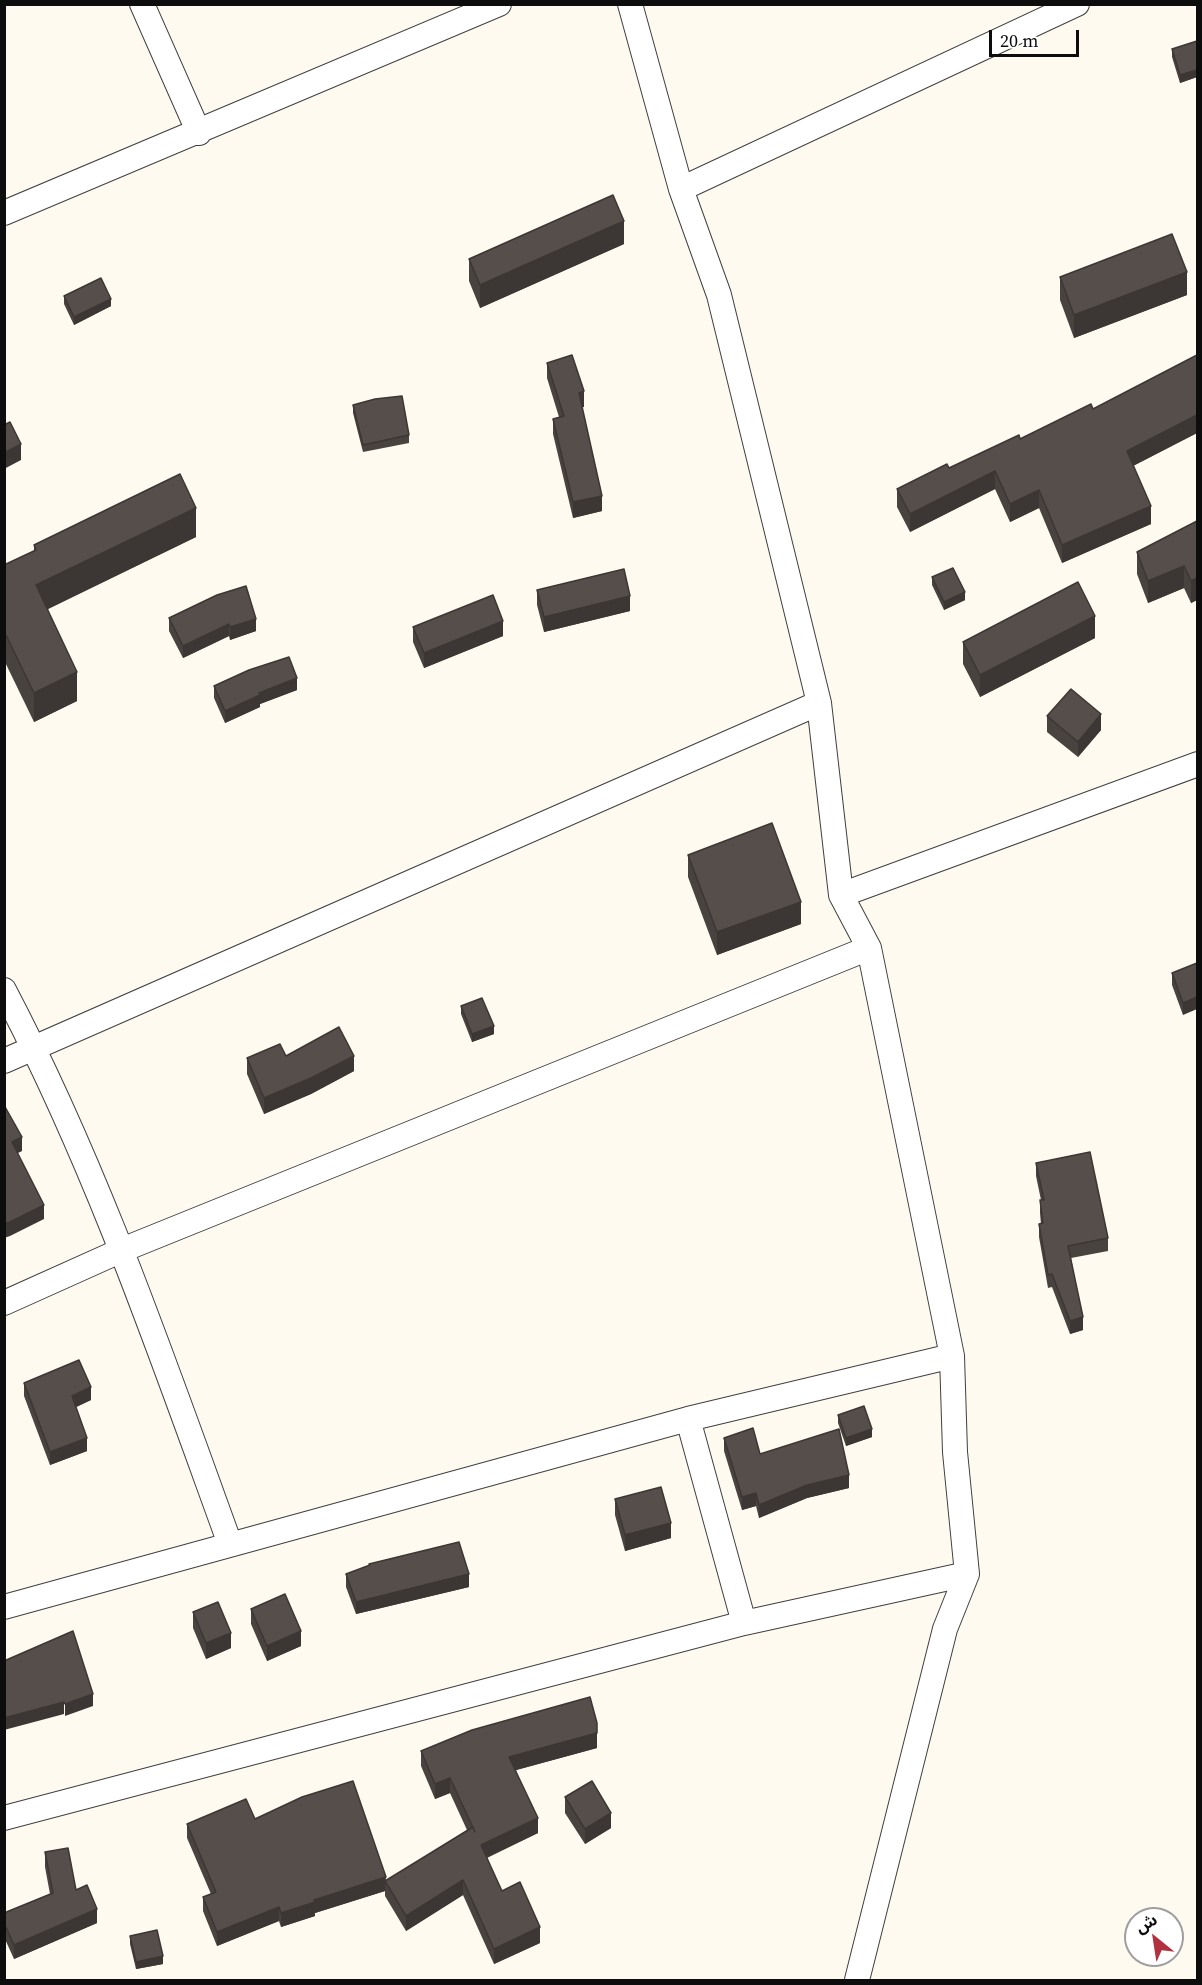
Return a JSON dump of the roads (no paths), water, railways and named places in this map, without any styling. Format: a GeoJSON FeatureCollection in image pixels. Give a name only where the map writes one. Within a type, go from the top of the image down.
{"type":"FeatureCollection","features":[{"type":"Feature","properties":{"kind":"street"},"geometry":{"type":"LineString","coordinates":[[142,4],[199,133]]}},
{"type":"Feature","properties":{"kind":"street"},"geometry":{"type":"LineString","coordinates":[[4,213],[199,133],[499,4]]}},
{"type":"Feature","properties":{"kind":"street"},"geometry":{"type":"LineString","coordinates":[[630,4],[681,189],[719,295],[819,703],[841,895],[869,948],[952,1356],[955,1452],[967,1574],[945,1629],[857,1980]]}},
{"type":"Feature","properties":{"kind":"street"},"geometry":{"type":"LineString","coordinates":[[681,189],[1077,4]]}},
{"type":"Feature","properties":{"kind":"street"},"geometry":{"type":"LineString","coordinates":[[4,1061],[819,703]]}},
{"type":"Feature","properties":{"kind":"street"},"geometry":{"type":"LineString","coordinates":[[841,895],[1197,764]]}},
{"type":"Feature","properties":{"kind":"street"},"geometry":{"type":"LineString","coordinates":[[4,1303],[122,1250],[869,948]]}},
{"type":"Feature","properties":{"kind":"street"},"geometry":{"type":"LineString","coordinates":[[4,990],[35,1049],[122,1250],[230,1544]]}},
{"type":"Feature","properties":{"kind":"street"},"geometry":{"type":"LineString","coordinates":[[4,1607],[688,1419],[952,1356]]}},
{"type":"Feature","properties":{"kind":"street"},"geometry":{"type":"LineString","coordinates":[[688,1419],[744,1623]]}},
{"type":"Feature","properties":{"kind":"street"},"geometry":{"type":"LineString","coordinates":[[4,1818],[744,1623],[967,1574]]}}]}
